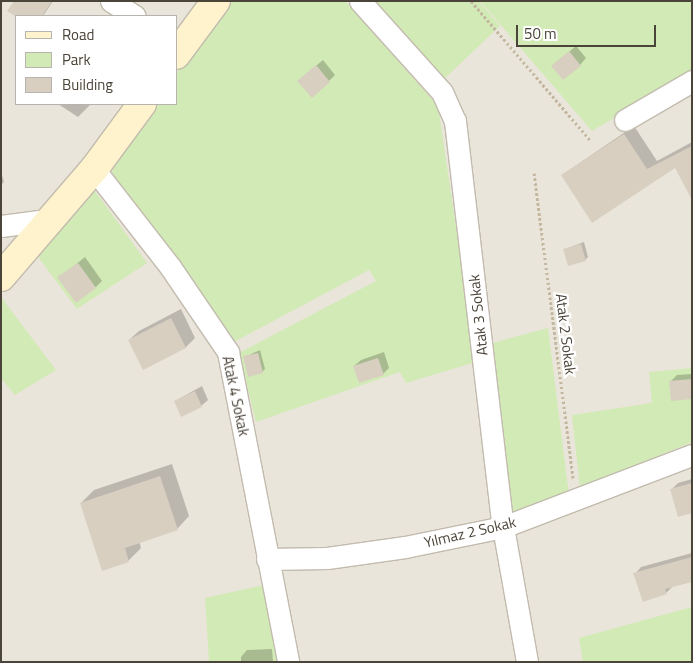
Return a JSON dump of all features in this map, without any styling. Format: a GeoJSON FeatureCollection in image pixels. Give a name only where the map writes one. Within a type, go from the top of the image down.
{"type":"FeatureCollection","features":[{"type":"Feature","properties":{"kind":"main road"},"geometry":{"type":"LineString","coordinates":[[178,48],[216,1]]}},
{"type":"Feature","properties":{"kind":"main road"},"geometry":{"type":"LineString","coordinates":[[1,277],[53,219],[94,169],[141,105]]}},
{"type":"Feature","properties":{"kind":"street"},"geometry":{"type":"LineString","coordinates":[[112,1],[133,15]]}},
{"type":"Feature","properties":{"kind":"street","name":"Atak 3 Sokak"},"geometry":{"type":"LineString","coordinates":[[360,1],[442,92],[455,121],[503,527],[527,662]]}},
{"type":"Feature","properties":{"kind":"street"},"geometry":{"type":"LineString","coordinates":[[625,120],[692,81]]}},
{"type":"Feature","properties":{"kind":"street","name":"Atak 4 Sokak"},"geometry":{"type":"LineString","coordinates":[[94,169],[171,268],[228,352],[288,662]]}},
{"type":"Feature","properties":{"kind":"street"},"geometry":{"type":"LineString","coordinates":[[1,226],[53,219]]}},
{"type":"Feature","properties":{"kind":"street","name":"Yılmaz 2 Sokak"},"geometry":{"type":"LineString","coordinates":[[267,559],[356,554],[503,527],[692,454]]}},
{"type":"Feature","properties":{"kind":"path"},"geometry":{"type":"LineString","coordinates":[[471,1],[590,140]]}},
{"type":"Feature","properties":{"kind":"path","name":"Atak 2 Sokak"},"geometry":{"type":"LineString","coordinates":[[534,172],[576,499]]}},
{"type":"Feature","properties":{"kind":"shaded area"},"geometry":{"type":"Polygon","coordinates":[[[1,1],[692,1],[692,662],[1,662],[1,1]]]}},
{"type":"Feature","properties":{"kind":"green space"},"geometry":{"type":"Polygon","coordinates":[[[229,1],[345,1],[438,106],[476,362],[406,383],[400,372],[256,422],[239,353],[376,281],[369,270],[232,343],[112,176],[113,166],[155,105],[178,105],[178,71],[229,1]]]}},
{"type":"Feature","properties":{"kind":"green space"},"geometry":{"type":"Polygon","coordinates":[[[367,1],[479,1],[500,26],[442,81],[367,1]]]}},
{"type":"Feature","properties":{"kind":"green space"},"geometry":{"type":"Polygon","coordinates":[[[480,1],[692,1],[692,72],[592,131],[480,1]]]}},
{"type":"Feature","properties":{"kind":"green space"},"geometry":{"type":"Polygon","coordinates":[[[92,187],[147,263],[77,309],[35,253],[92,187]]]}},
{"type":"Feature","properties":{"kind":"green space"},"geometry":{"type":"Polygon","coordinates":[[[1,297],[56,370],[15,395],[1,378],[1,297]]]}},
{"type":"Feature","properties":{"kind":"green space"},"geometry":{"type":"Polygon","coordinates":[[[548,328],[569,495],[507,516],[489,344],[548,328]]]}},
{"type":"Feature","properties":{"kind":"green space"},"geometry":{"type":"Polygon","coordinates":[[[692,368],[692,442],[580,488],[572,415],[652,403],[649,372],[692,368]]]}},
{"type":"Feature","properties":{"kind":"green space"},"geometry":{"type":"Polygon","coordinates":[[[264,585],[279,662],[209,662],[205,598],[264,585]]]}},
{"type":"Feature","properties":{"kind":"green space"},"geometry":{"type":"Polygon","coordinates":[[[692,607],[692,662],[583,662],[579,638],[692,607]]]}},
{"type":"Feature","properties":{"kind":"building"},"geometry":{"type":"Polygon","coordinates":[[[14,1],[52,1],[43,15],[15,16],[7,11],[14,1]]]}},
{"type":"Feature","properties":{"kind":"building"},"geometry":{"type":"Polygon","coordinates":[[[569,51],[581,66],[563,80],[551,66],[569,51]]]}},
{"type":"Feature","properties":{"kind":"building"},"geometry":{"type":"Polygon","coordinates":[[[316,65],[330,82],[312,98],[297,81],[316,65]]]}},
{"type":"Feature","properties":{"kind":"building"},"geometry":{"type":"Polygon","coordinates":[[[624,134],[647,169],[692,146],[692,200],[675,168],[592,223],[561,175],[624,134]]]}},
{"type":"Feature","properties":{"kind":"building"},"geometry":{"type":"Polygon","coordinates":[[[581,244],[586,261],[568,266],[563,249],[581,244]]]}},
{"type":"Feature","properties":{"kind":"building"},"geometry":{"type":"Polygon","coordinates":[[[78,263],[96,288],[76,303],[57,277],[78,263]]]}},
{"type":"Feature","properties":{"kind":"building"},"geometry":{"type":"Polygon","coordinates":[[[171,318],[186,348],[143,370],[128,340],[171,318]]]}},
{"type":"Feature","properties":{"kind":"building"},"geometry":{"type":"Polygon","coordinates":[[[258,353],[263,373],[248,377],[243,356],[258,353]]]}},
{"type":"Feature","properties":{"kind":"building"},"geometry":{"type":"Polygon","coordinates":[[[378,358],[384,375],[359,383],[353,366],[378,358]]]}},
{"type":"Feature","properties":{"kind":"building"},"geometry":{"type":"Polygon","coordinates":[[[692,379],[692,399],[671,401],[669,381],[692,379]]]}},
{"type":"Feature","properties":{"kind":"building"},"geometry":{"type":"Polygon","coordinates":[[[195,391],[202,407],[181,417],[174,401],[195,391]]]}},
{"type":"Feature","properties":{"kind":"building"},"geometry":{"type":"Polygon","coordinates":[[[160,476],[178,530],[125,548],[129,562],[102,571],[80,503],[160,476]]]}},
{"type":"Feature","properties":{"kind":"building"},"geometry":{"type":"Polygon","coordinates":[[[692,483],[692,513],[678,517],[670,489],[692,483]]]}},
{"type":"Feature","properties":{"kind":"building"},"geometry":{"type":"Polygon","coordinates":[[[692,557],[692,582],[665,589],[667,594],[643,602],[633,573],[692,557]]]}}]}
